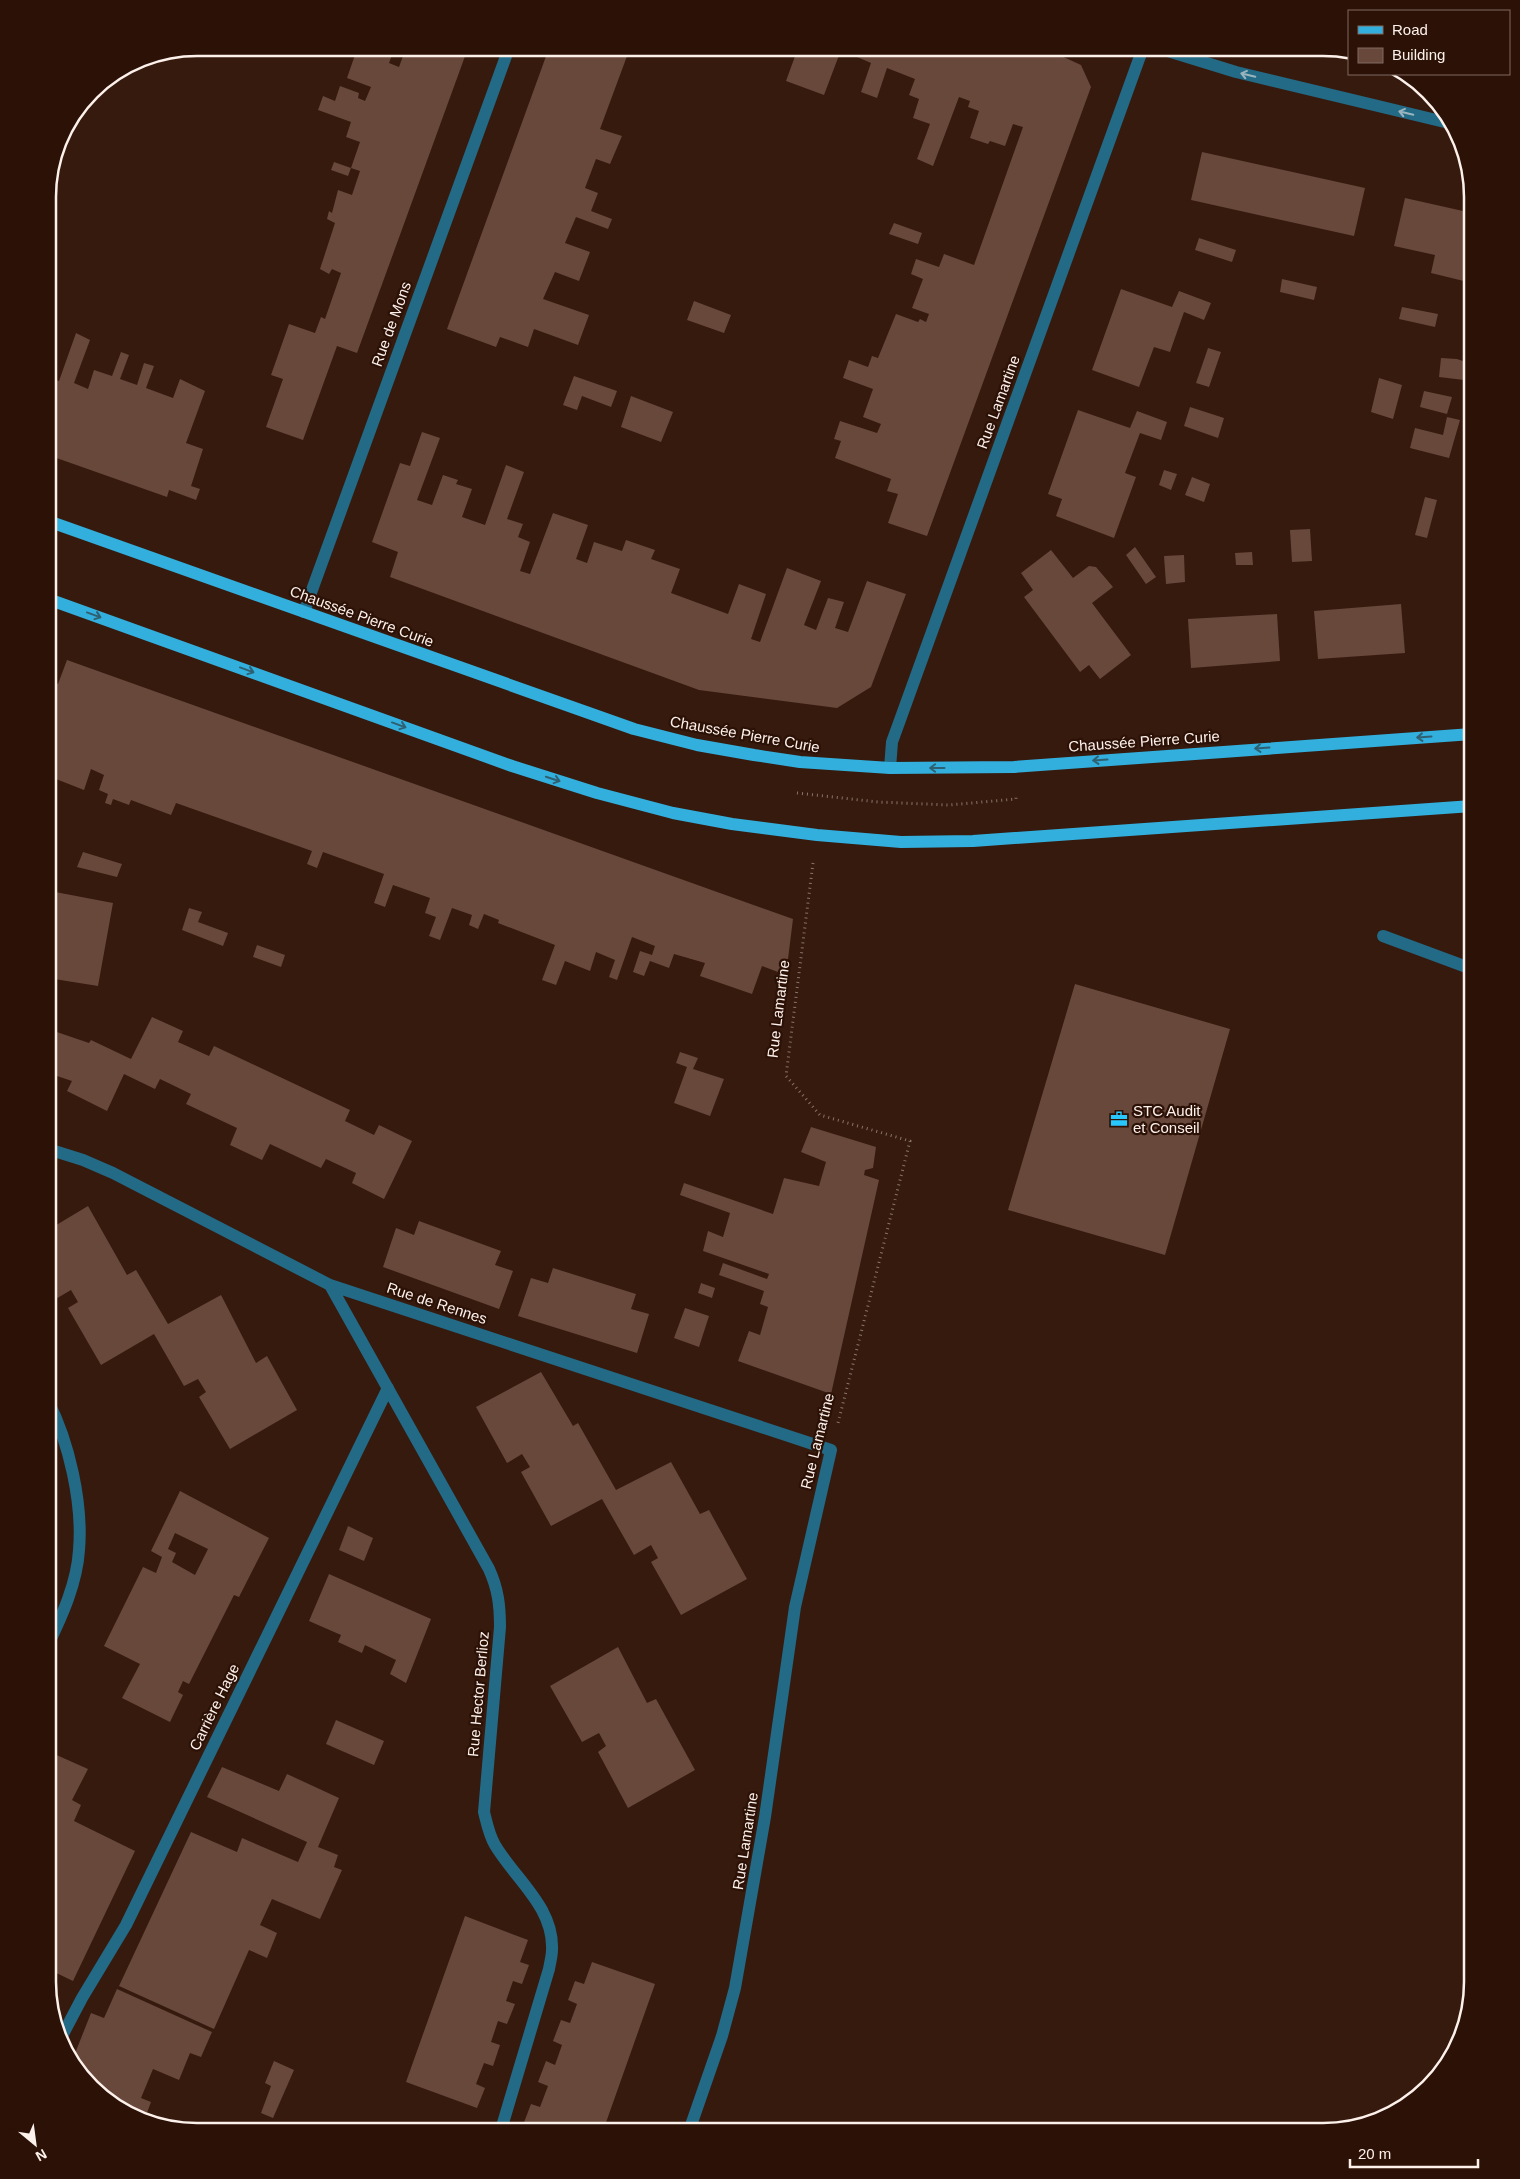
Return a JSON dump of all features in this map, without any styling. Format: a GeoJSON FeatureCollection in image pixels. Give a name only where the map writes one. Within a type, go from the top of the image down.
{"type":"FeatureCollection","features":[{"type":"Feature","properties":{"kind":"main road","name":"Chaussée Pierre Curie"},"geometry":{"type":"LineString","coordinates":[[57,524],[634,729],[697,745],[800,762],[890,768],[1014,768],[1464,735]]}},
{"type":"Feature","properties":{"kind":"main road"},"geometry":{"type":"LineString","coordinates":[[57,602],[512,766],[588,790],[690,816],[732,824],[817,836],[901,842],[973,841],[1464,807]]}},
{"type":"Feature","properties":{"kind":"street","name":"Rue de Mons"},"geometry":{"type":"LineString","coordinates":[[304,612],[505,57]]}},
{"type":"Feature","properties":{"kind":"street","name":"Rue Lamartine"},"geometry":{"type":"LineString","coordinates":[[890,768],[892,742],[1140,57]]}},
{"type":"Feature","properties":{"kind":"street"},"geometry":{"type":"LineString","coordinates":[[1187,57],[1236,72],[1441,121]]}},
{"type":"Feature","properties":{"kind":"street"},"geometry":{"type":"LineString","coordinates":[[1383,936],[1464,966]]}},
{"type":"Feature","properties":{"kind":"street","name":"Rue de Rennes"},"geometry":{"type":"LineString","coordinates":[[56,1152],[83,1160],[113,1173],[330,1285],[831,1450]]}},
{"type":"Feature","properties":{"kind":"street","name":"Rue Hector Berlioz"},"geometry":{"type":"LineString","coordinates":[[330,1285],[489,1569],[497,1588],[500,1604],[500,1627],[484,1812],[488,1831],[496,1846],[544,1912],[550,1929],[552,1949],[549,1969],[503,2122]]}},
{"type":"Feature","properties":{"kind":"street","name":"Carrière Hage"},"geometry":{"type":"LineString","coordinates":[[65,2030],[77,2006],[126,1925],[388,1388]]}},
{"type":"Feature","properties":{"kind":"street"},"geometry":{"type":"LineString","coordinates":[[56,1423],[69,1458],[76,1493],[79,1550],[73,1581],[56,1624]]}},
{"type":"Feature","properties":{"kind":"street","name":"Rue Lamartine"},"geometry":{"type":"LineString","coordinates":[[692,2122],[722,2036],[735,1988],[766,1817],[795,1607],[831,1450]]}},
{"type":"Feature","properties":{"kind":"path","name":"Rue Lamartine"},"geometry":{"type":"LineString","coordinates":[[817,836],[786,1076],[820,1115],[910,1141],[831,1450]]}},
{"type":"Feature","properties":{"kind":"building"},"geometry":{"type":"Polygon","coordinates":[[[354,57],[391,57],[389,63],[399,67],[403,57],[465,57],[357,353],[337,346],[303,440],[266,427],[283,379],[271,375],[289,324],[315,333],[321,317],[325,319],[341,273],[332,269],[329,274],[320,269],[335,223],[327,219],[329,211],[332,213],[338,190],[352,195],[360,171],[351,168],[360,142],[346,137],[351,122],[318,110],[323,96],[335,101],[340,86],[359,93],[358,98],[365,101],[371,87],[347,78],[354,57]]]}},
{"type":"Feature","properties":{"kind":"building"},"geometry":{"type":"Polygon","coordinates":[[[546,57],[627,57],[600,129],[622,136],[610,164],[596,159],[585,188],[598,193],[591,211],[612,219],[608,229],[576,217],[565,243],[590,252],[579,281],[555,272],[543,299],[589,315],[578,345],[534,329],[528,347],[500,337],[496,347],[447,329],[546,57]]]}},
{"type":"Feature","properties":{"kind":"building"},"geometry":{"type":"Polygon","coordinates":[[[795,57],[838,57],[824,95],[786,81],[795,57]]]}},
{"type":"Feature","properties":{"kind":"building"},"geometry":{"type":"Polygon","coordinates":[[[857,57],[1064,57],[1081,65],[1091,87],[927,536],[888,523],[898,494],[887,491],[891,479],[835,458],[841,441],[834,439],[840,421],[877,433],[881,424],[863,417],[873,389],[843,378],[849,360],[868,367],[872,356],[878,358],[896,314],[918,322],[920,319],[926,322],[929,314],[912,308],[923,279],[911,274],[916,259],[939,267],[944,254],[974,265],[1023,127],[1013,124],[1005,146],[990,141],[988,144],[970,138],[979,111],[968,107],[970,101],[959,97],[933,166],[917,159],[930,124],[913,118],[919,99],[909,95],[915,79],[887,68],[877,98],[861,92],[871,63],[857,57]]]}},
{"type":"Feature","properties":{"kind":"building"},"geometry":{"type":"Polygon","coordinates":[[[1202,152],[1365,188],[1354,236],[1191,200],[1202,152]]]}},
{"type":"Feature","properties":{"kind":"building"},"geometry":{"type":"Polygon","coordinates":[[[334,162],[351,168],[348,176],[331,170],[334,162]]]}},
{"type":"Feature","properties":{"kind":"building"},"geometry":{"type":"Polygon","coordinates":[[[1405,198],[1464,211],[1464,281],[1431,273],[1435,255],[1394,246],[1405,198]]]}},
{"type":"Feature","properties":{"kind":"building"},"geometry":{"type":"Polygon","coordinates":[[[894,223],[922,233],[918,244],[889,234],[894,223]]]}},
{"type":"Feature","properties":{"kind":"building"},"geometry":{"type":"Polygon","coordinates":[[[1199,238],[1236,250],[1232,262],[1195,250],[1199,238]]]}},
{"type":"Feature","properties":{"kind":"building"},"geometry":{"type":"Polygon","coordinates":[[[1282,279],[1317,287],[1314,300],[1280,292],[1282,279]]]}},
{"type":"Feature","properties":{"kind":"building"},"geometry":{"type":"Polygon","coordinates":[[[1121,289],[1172,307],[1179,291],[1211,303],[1204,320],[1184,312],[1170,352],[1154,347],[1139,387],[1092,370],[1121,289]]]}},
{"type":"Feature","properties":{"kind":"building"},"geometry":{"type":"Polygon","coordinates":[[[694,301],[731,315],[724,333],[687,320],[694,301]]]}},
{"type":"Feature","properties":{"kind":"building"},"geometry":{"type":"Polygon","coordinates":[[[1402,307],[1438,314],[1435,327],[1399,319],[1402,307]]]}},
{"type":"Feature","properties":{"kind":"building"},"geometry":{"type":"Polygon","coordinates":[[[76,333],[90,340],[74,383],[88,389],[94,370],[112,376],[121,352],[129,355],[120,379],[137,385],[144,363],[154,366],[146,388],[173,398],[180,379],[205,391],[186,443],[203,449],[191,486],[200,489],[196,500],[169,490],[167,497],[57,458],[57,380],[59,381],[76,333]]]}},
{"type":"Feature","properties":{"kind":"building"},"geometry":{"type":"Polygon","coordinates":[[[1208,348],[1221,352],[1209,387],[1196,383],[1208,348]]]}},
{"type":"Feature","properties":{"kind":"building"},"geometry":{"type":"Polygon","coordinates":[[[1441,358],[1464,361],[1464,380],[1439,377],[1441,358]]]}},
{"type":"Feature","properties":{"kind":"building"},"geometry":{"type":"Polygon","coordinates":[[[574,376],[617,391],[611,407],[582,396],[577,410],[563,405],[574,376]]]}},
{"type":"Feature","properties":{"kind":"building"},"geometry":{"type":"Polygon","coordinates":[[[1379,378],[1402,385],[1393,419],[1371,412],[1379,378]]]}},
{"type":"Feature","properties":{"kind":"building"},"geometry":{"type":"Polygon","coordinates":[[[1424,391],[1452,397],[1447,414],[1420,407],[1424,391]]]}},
{"type":"Feature","properties":{"kind":"building"},"geometry":{"type":"Polygon","coordinates":[[[631,396],[673,412],[661,442],[621,427],[631,396]]]}},
{"type":"Feature","properties":{"kind":"building"},"geometry":{"type":"Polygon","coordinates":[[[1190,407],[1224,418],[1218,438],[1184,426],[1190,407]]]}},
{"type":"Feature","properties":{"kind":"building"},"geometry":{"type":"Polygon","coordinates":[[[1078,410],[1130,428],[1137,411],[1167,422],[1161,440],[1140,433],[1125,473],[1136,477],[1114,538],[1056,516],[1062,499],[1048,494],[1078,410]]]}},
{"type":"Feature","properties":{"kind":"building"},"geometry":{"type":"Polygon","coordinates":[[[1447,417],[1460,420],[1449,458],[1410,448],[1415,428],[1443,435],[1447,417]]]}},
{"type":"Feature","properties":{"kind":"building"},"geometry":{"type":"Polygon","coordinates":[[[422,432],[440,438],[417,500],[432,505],[443,475],[458,480],[456,484],[472,489],[462,517],[485,525],[506,465],[524,472],[507,519],[523,524],[518,537],[530,542],[520,571],[530,574],[553,513],[588,525],[576,559],[587,563],[594,542],[622,551],[626,540],[655,550],[651,559],[680,569],[671,593],[728,614],[739,584],[766,594],[751,639],[760,642],[787,568],[821,581],[804,625],[816,630],[828,598],[844,602],[835,628],[848,632],[867,581],[906,594],[871,687],[837,708],[699,690],[390,577],[398,552],[372,542],[400,463],[410,466],[422,432]]]}},
{"type":"Feature","properties":{"kind":"building"},"geometry":{"type":"Polygon","coordinates":[[[1164,470],[1177,474],[1171,490],[1159,485],[1164,470]]]}},
{"type":"Feature","properties":{"kind":"building"},"geometry":{"type":"Polygon","coordinates":[[[1192,477],[1210,484],[1204,502],[1185,495],[1192,477]]]}},
{"type":"Feature","properties":{"kind":"building"},"geometry":{"type":"Polygon","coordinates":[[[1425,497],[1437,500],[1427,538],[1415,535],[1425,497]]]}},
{"type":"Feature","properties":{"kind":"building"},"geometry":{"type":"Polygon","coordinates":[[[1310,529],[1312,561],[1292,562],[1290,530],[1310,529]]]}},
{"type":"Feature","properties":{"kind":"building"},"geometry":{"type":"Polygon","coordinates":[[[1135,547],[1156,577],[1146,584],[1126,555],[1135,547]]]}},
{"type":"Feature","properties":{"kind":"building"},"geometry":{"type":"Polygon","coordinates":[[[1051,550],[1073,578],[1089,566],[1096,567],[1113,587],[1092,603],[1131,655],[1100,679],[1089,665],[1080,672],[1024,597],[1033,590],[1021,573],[1051,550]]]}},
{"type":"Feature","properties":{"kind":"building"},"geometry":{"type":"Polygon","coordinates":[[[1252,552],[1253,565],[1236,565],[1235,553],[1252,552]]]}},
{"type":"Feature","properties":{"kind":"building"},"geometry":{"type":"Polygon","coordinates":[[[1184,555],[1185,582],[1166,584],[1164,556],[1184,555]]]}},
{"type":"Feature","properties":{"kind":"building"},"geometry":{"type":"Polygon","coordinates":[[[1401,604],[1405,653],[1318,659],[1314,611],[1401,604]]]}},
{"type":"Feature","properties":{"kind":"building"},"geometry":{"type":"Polygon","coordinates":[[[1277,614],[1280,661],[1191,668],[1188,619],[1277,614]]]}},
{"type":"Feature","properties":{"kind":"building"},"geometry":{"type":"Polygon","coordinates":[[[67,660],[793,919],[786,975],[762,966],[752,994],[700,976],[705,963],[674,954],[669,968],[650,961],[644,976],[633,972],[640,951],[652,955],[655,946],[632,937],[617,980],[609,977],[615,960],[596,952],[590,971],[565,961],[556,985],[542,980],[555,945],[498,923],[499,920],[484,914],[478,929],[469,925],[472,915],[452,908],[440,940],[429,936],[436,917],[425,913],[430,898],[393,885],[385,907],[374,903],[384,874],[323,852],[317,868],[307,864],[312,851],[176,803],[171,815],[131,800],[129,805],[113,799],[111,805],[105,803],[108,794],[99,790],[104,775],[91,769],[84,790],[57,779],[58,684],[67,660]]]}},
{"type":"Feature","properties":{"kind":"building"},"geometry":{"type":"Polygon","coordinates":[[[83,852],[122,864],[117,877],[77,867],[83,852]]]}},
{"type":"Feature","properties":{"kind":"building"},"geometry":{"type":"Polygon","coordinates":[[[57,892],[113,903],[98,986],[57,979],[57,892]]]}},
{"type":"Feature","properties":{"kind":"building"},"geometry":{"type":"Polygon","coordinates":[[[189,908],[202,912],[198,922],[228,933],[223,946],[182,930],[189,908]]]}},
{"type":"Feature","properties":{"kind":"building"},"geometry":{"type":"Polygon","coordinates":[[[257,945],[285,955],[281,967],[253,957],[257,945]]]}},
{"type":"Feature","properties":{"kind":"building","name":"STC Audit et Conseil"},"geometry":{"type":"Polygon","coordinates":[[[1075,984],[1230,1029],[1165,1255],[1008,1210],[1075,984]]]}},
{"type":"Feature","properties":{"kind":"building"},"geometry":{"type":"Polygon","coordinates":[[[152,1017],[183,1031],[178,1042],[209,1056],[214,1046],[350,1110],[345,1121],[374,1135],[379,1125],[412,1141],[384,1199],[352,1183],[356,1173],[326,1159],[321,1168],[270,1144],[262,1160],[230,1145],[237,1128],[186,1104],[191,1094],[160,1079],[155,1089],[124,1074],[107,1111],[67,1091],[72,1081],[57,1076],[57,1032],[89,1043],[91,1040],[131,1059],[152,1017]]]}},
{"type":"Feature","properties":{"kind":"building"},"geometry":{"type":"Polygon","coordinates":[[[680,1052],[698,1058],[693,1069],[724,1079],[710,1116],[674,1103],[687,1067],[676,1063],[680,1052]]]}},
{"type":"Feature","properties":{"kind":"building"},"geometry":{"type":"Polygon","coordinates":[[[811,1127],[876,1147],[873,1168],[865,1170],[864,1175],[879,1180],[831,1394],[738,1361],[749,1331],[760,1335],[768,1307],[760,1304],[764,1291],[719,1275],[723,1263],[767,1279],[769,1274],[703,1251],[708,1231],[723,1237],[730,1213],[680,1195],[684,1183],[773,1214],[784,1178],[819,1186],[826,1162],[801,1152],[811,1127]]]}},
{"type":"Feature","properties":{"kind":"building"},"geometry":{"type":"Polygon","coordinates":[[[88,1206],[127,1275],[136,1270],[168,1324],[221,1295],[256,1363],[267,1356],[297,1410],[230,1449],[199,1397],[206,1392],[198,1379],[184,1386],[154,1334],[101,1365],[68,1308],[78,1302],[71,1290],[56,1299],[56,1225],[88,1206]]]}},
{"type":"Feature","properties":{"kind":"building"},"geometry":{"type":"Polygon","coordinates":[[[419,1221],[501,1251],[495,1265],[513,1271],[499,1309],[383,1267],[396,1228],[414,1235],[419,1221]]]}},
{"type":"Feature","properties":{"kind":"building"},"geometry":{"type":"Polygon","coordinates":[[[553,1268],[636,1294],[631,1309],[649,1314],[637,1353],[518,1316],[531,1278],[548,1283],[553,1268]]]}},
{"type":"Feature","properties":{"kind":"building"},"geometry":{"type":"Polygon","coordinates":[[[701,1283],[715,1288],[712,1298],[698,1293],[701,1283]]]}},
{"type":"Feature","properties":{"kind":"building"},"geometry":{"type":"Polygon","coordinates":[[[685,1308],[709,1316],[699,1347],[674,1338],[685,1308]]]}},
{"type":"Feature","properties":{"kind":"building"},"geometry":{"type":"Polygon","coordinates":[[[541,1372],[573,1426],[578,1423],[616,1490],[671,1462],[700,1514],[709,1510],[747,1579],[681,1615],[651,1562],[658,1558],[651,1545],[634,1555],[602,1499],[551,1526],[521,1472],[530,1467],[522,1454],[507,1463],[476,1407],[541,1372]]]}},
{"type":"Feature","properties":{"kind":"building"},"geometry":{"type":"Polygon","coordinates":[[[180,1491],[269,1538],[239,1597],[234,1595],[189,1684],[183,1681],[178,1692],[183,1695],[170,1722],[122,1698],[140,1664],[104,1646],[143,1567],[156,1573],[162,1557],[151,1551],[180,1491]],[[175,1533],[168,1549],[176,1553],[172,1562],[195,1575],[208,1549],[175,1533]]]}},
{"type":"Feature","properties":{"kind":"building"},"geometry":{"type":"Polygon","coordinates":[[[348,1526],[373,1538],[364,1561],[339,1550],[348,1526]]]}},
{"type":"Feature","properties":{"kind":"building"},"geometry":{"type":"Polygon","coordinates":[[[329,1574],[431,1619],[406,1683],[390,1674],[396,1660],[365,1645],[362,1653],[338,1642],[341,1635],[309,1621],[329,1574]]]}},
{"type":"Feature","properties":{"kind":"building"},"geometry":{"type":"Polygon","coordinates":[[[618,1647],[647,1703],[656,1699],[695,1770],[628,1808],[598,1752],[606,1746],[599,1733],[582,1742],[550,1686],[618,1647]]]}},
{"type":"Feature","properties":{"kind":"building"},"geometry":{"type":"Polygon","coordinates":[[[336,1720],[384,1741],[374,1765],[326,1744],[336,1720]]]}},
{"type":"Feature","properties":{"kind":"building"},"geometry":{"type":"Polygon","coordinates":[[[56,1755],[88,1769],[72,1800],[81,1805],[74,1821],[135,1851],[73,1981],[56,1973],[56,1755]]]}},
{"type":"Feature","properties":{"kind":"building"},"geometry":{"type":"Polygon","coordinates":[[[222,1767],[279,1791],[287,1774],[339,1798],[318,1847],[338,1855],[334,1867],[342,1870],[320,1919],[272,1899],[260,1925],[277,1933],[267,1958],[249,1950],[214,2029],[119,1986],[191,1832],[237,1852],[242,1838],[298,1862],[307,1842],[207,1797],[222,1767]]]}},
{"type":"Feature","properties":{"kind":"building"},"geometry":{"type":"Polygon","coordinates":[[[465,1916],[528,1940],[520,1962],[529,1965],[522,1984],[513,1981],[506,2001],[515,2004],[507,2024],[498,2021],[491,2042],[500,2045],[493,2066],[484,2063],[476,2084],[485,2088],[477,2108],[406,2082],[465,1916]]]}},
{"type":"Feature","properties":{"kind":"building"},"geometry":{"type":"Polygon","coordinates":[[[592,1962],[655,1984],[606,2122],[524,2122],[531,2104],[540,2107],[548,2086],[538,2082],[546,2061],[555,2065],[562,2045],[553,2041],[561,2020],[570,2023],[577,2004],[568,2000],[575,1981],[584,1984],[592,1962]]]}},
{"type":"Feature","properties":{"kind":"building"},"geometry":{"type":"Polygon","coordinates":[[[117,1989],[212,2032],[201,2057],[190,2053],[179,2080],[153,2069],[141,2098],[151,2102],[147,2113],[111,2094],[97,2082],[75,2053],[91,2013],[104,2018],[117,1989]]]}},
{"type":"Feature","properties":{"kind":"building"},"geometry":{"type":"Polygon","coordinates":[[[274,2061],[294,2070],[273,2118],[261,2113],[271,2086],[265,2083],[274,2061]]]}},
{"type":"Feature","properties":{"kind":"place","name":"STC Audit et Conseil"},"geometry":{"type":"Point","coordinates":[1119,1119]}}]}
